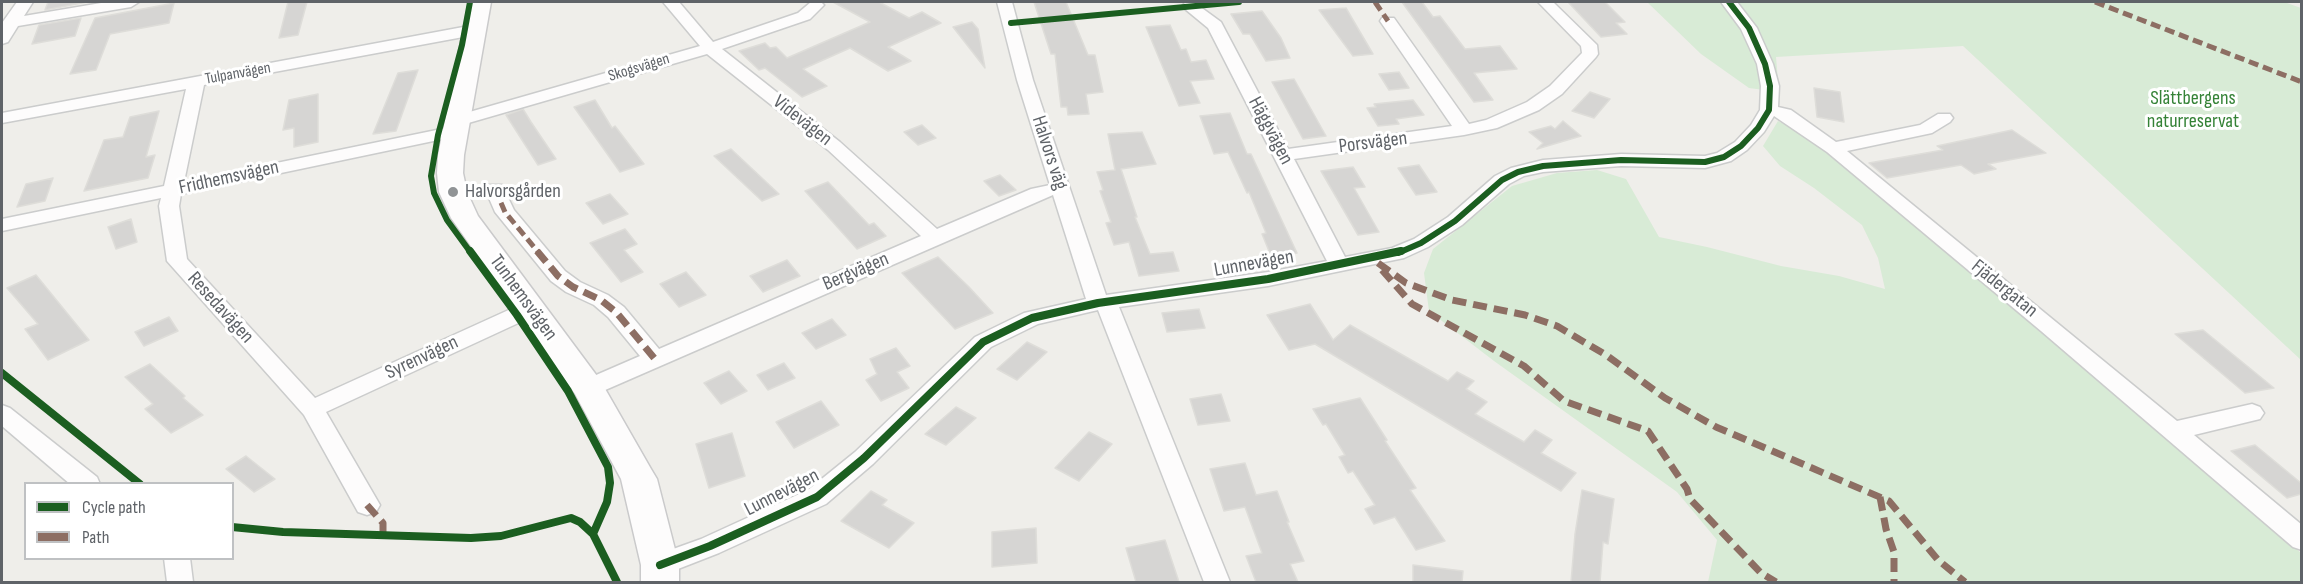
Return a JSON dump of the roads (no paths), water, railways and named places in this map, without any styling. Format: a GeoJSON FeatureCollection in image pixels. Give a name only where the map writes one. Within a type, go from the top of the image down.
{"type":"FeatureCollection","features":[{"type":"Feature","properties":{"kind":"street"},"geometry":{"type":"LineString","coordinates":[[2,39],[25,2]]}},
{"type":"Feature","properties":{"kind":"street"},"geometry":{"type":"LineString","coordinates":[[10,23],[131,2]]}},
{"type":"Feature","properties":{"kind":"street","name":"Tunhemsvägen"},"geometry":{"type":"LineString","coordinates":[[480,2],[450,173],[453,192],[465,218],[588,388],[639,479],[660,574]]}},
{"type":"Feature","properties":{"kind":"street","name":"Videvägen"},"geometry":{"type":"LineString","coordinates":[[671,2],[710,48],[834,146],[935,238]]}},
{"type":"Feature","properties":{"kind":"street","name":"Halvors väg"},"geometry":{"type":"LineString","coordinates":[[1005,2],[1025,80],[1060,188],[1102,303],[1217,582]]}},
{"type":"Feature","properties":{"kind":"street","name":"Porsvägen"},"geometry":{"type":"LineString","coordinates":[[1282,155],[1464,130],[1491,124],[1533,106],[1556,90],[1590,54],[1589,45],[1545,2]]}},
{"type":"Feature","properties":{"kind":"street"},"geometry":{"type":"LineString","coordinates":[[1729,2],[1749,28],[1765,64],[1770,86],[1769,110]]}},
{"type":"Feature","properties":{"kind":"street","name":"Skogsvägen"},"geometry":{"type":"LineString","coordinates":[[457,126],[710,48],[804,16],[816,5]]}},
{"type":"Feature","properties":{"kind":"street","name":"Häggvägen"},"geometry":{"type":"LineString","coordinates":[[1190,6],[1215,25],[1340,264]]}},
{"type":"Feature","properties":{"kind":"street"},"geometry":{"type":"LineString","coordinates":[[1388,21],[1464,130]]}},
{"type":"Feature","properties":{"kind":"street","name":"Tulpanvägen"},"geometry":{"type":"LineString","coordinates":[[2,118],[474,30]]}},
{"type":"Feature","properties":{"kind":"street","name":"Resedavägen"},"geometry":{"type":"LineString","coordinates":[[196,81],[169,206],[177,261],[312,409],[367,506]]}},
{"type":"Feature","properties":{"kind":"street","name":"Fjädergatan"},"geometry":{"type":"LineString","coordinates":[[1769,110],[1785,114],[1833,148],[2301,540]]}},
{"type":"Feature","properties":{"kind":"street","name":"Lunnevägen"},"geometry":{"type":"LineString","coordinates":[[660,574],[817,496],[864,458],[983,342],[1032,318],[1102,303],[1259,281],[1396,253],[1421,243],[1455,221],[1502,180],[1518,172],[1566,163],[1621,160],[1705,162],[1724,157],[1741,146],[1758,128],[1769,110]]}},
{"type":"Feature","properties":{"kind":"street"},"geometry":{"type":"LineString","coordinates":[[1833,148],[1926,129],[1944,118]]}},
{"type":"Feature","properties":{"kind":"street","name":"Fridhemsvägen"},"geometry":{"type":"LineString","coordinates":[[2,225],[457,126]]}},
{"type":"Feature","properties":{"kind":"street","name":"Bergvägen"},"geometry":{"type":"LineString","coordinates":[[588,388],[1038,194],[1060,188]]}},
{"type":"Feature","properties":{"kind":"street"},"geometry":{"type":"LineString","coordinates":[[495,189],[505,212],[558,276],[573,287],[601,300],[616,312],[654,359]]}},
{"type":"Feature","properties":{"kind":"street","name":"Syrenvägen"},"geometry":{"type":"LineString","coordinates":[[312,409],[532,308]]}},
{"type":"Feature","properties":{"kind":"street"},"geometry":{"type":"LineString","coordinates":[[2173,431],[2252,413]]}},
{"type":"Feature","properties":{"kind":"street"},"geometry":{"type":"LineString","coordinates":[[2,414],[87,482]]}},
{"type":"Feature","properties":{"kind":"street"},"geometry":{"type":"LineString","coordinates":[[177,560],[180,582]]}},
{"type":"Feature","properties":{"kind":"place","name":"Halvorsgården"},"geometry":{"type":"Point","coordinates":[453,192]}},
{"type":"Feature","properties":{"kind":"park label","name":"Slättbergens naturreservat"},"geometry":{"type":"Point","coordinates":[2193,110]}}]}
